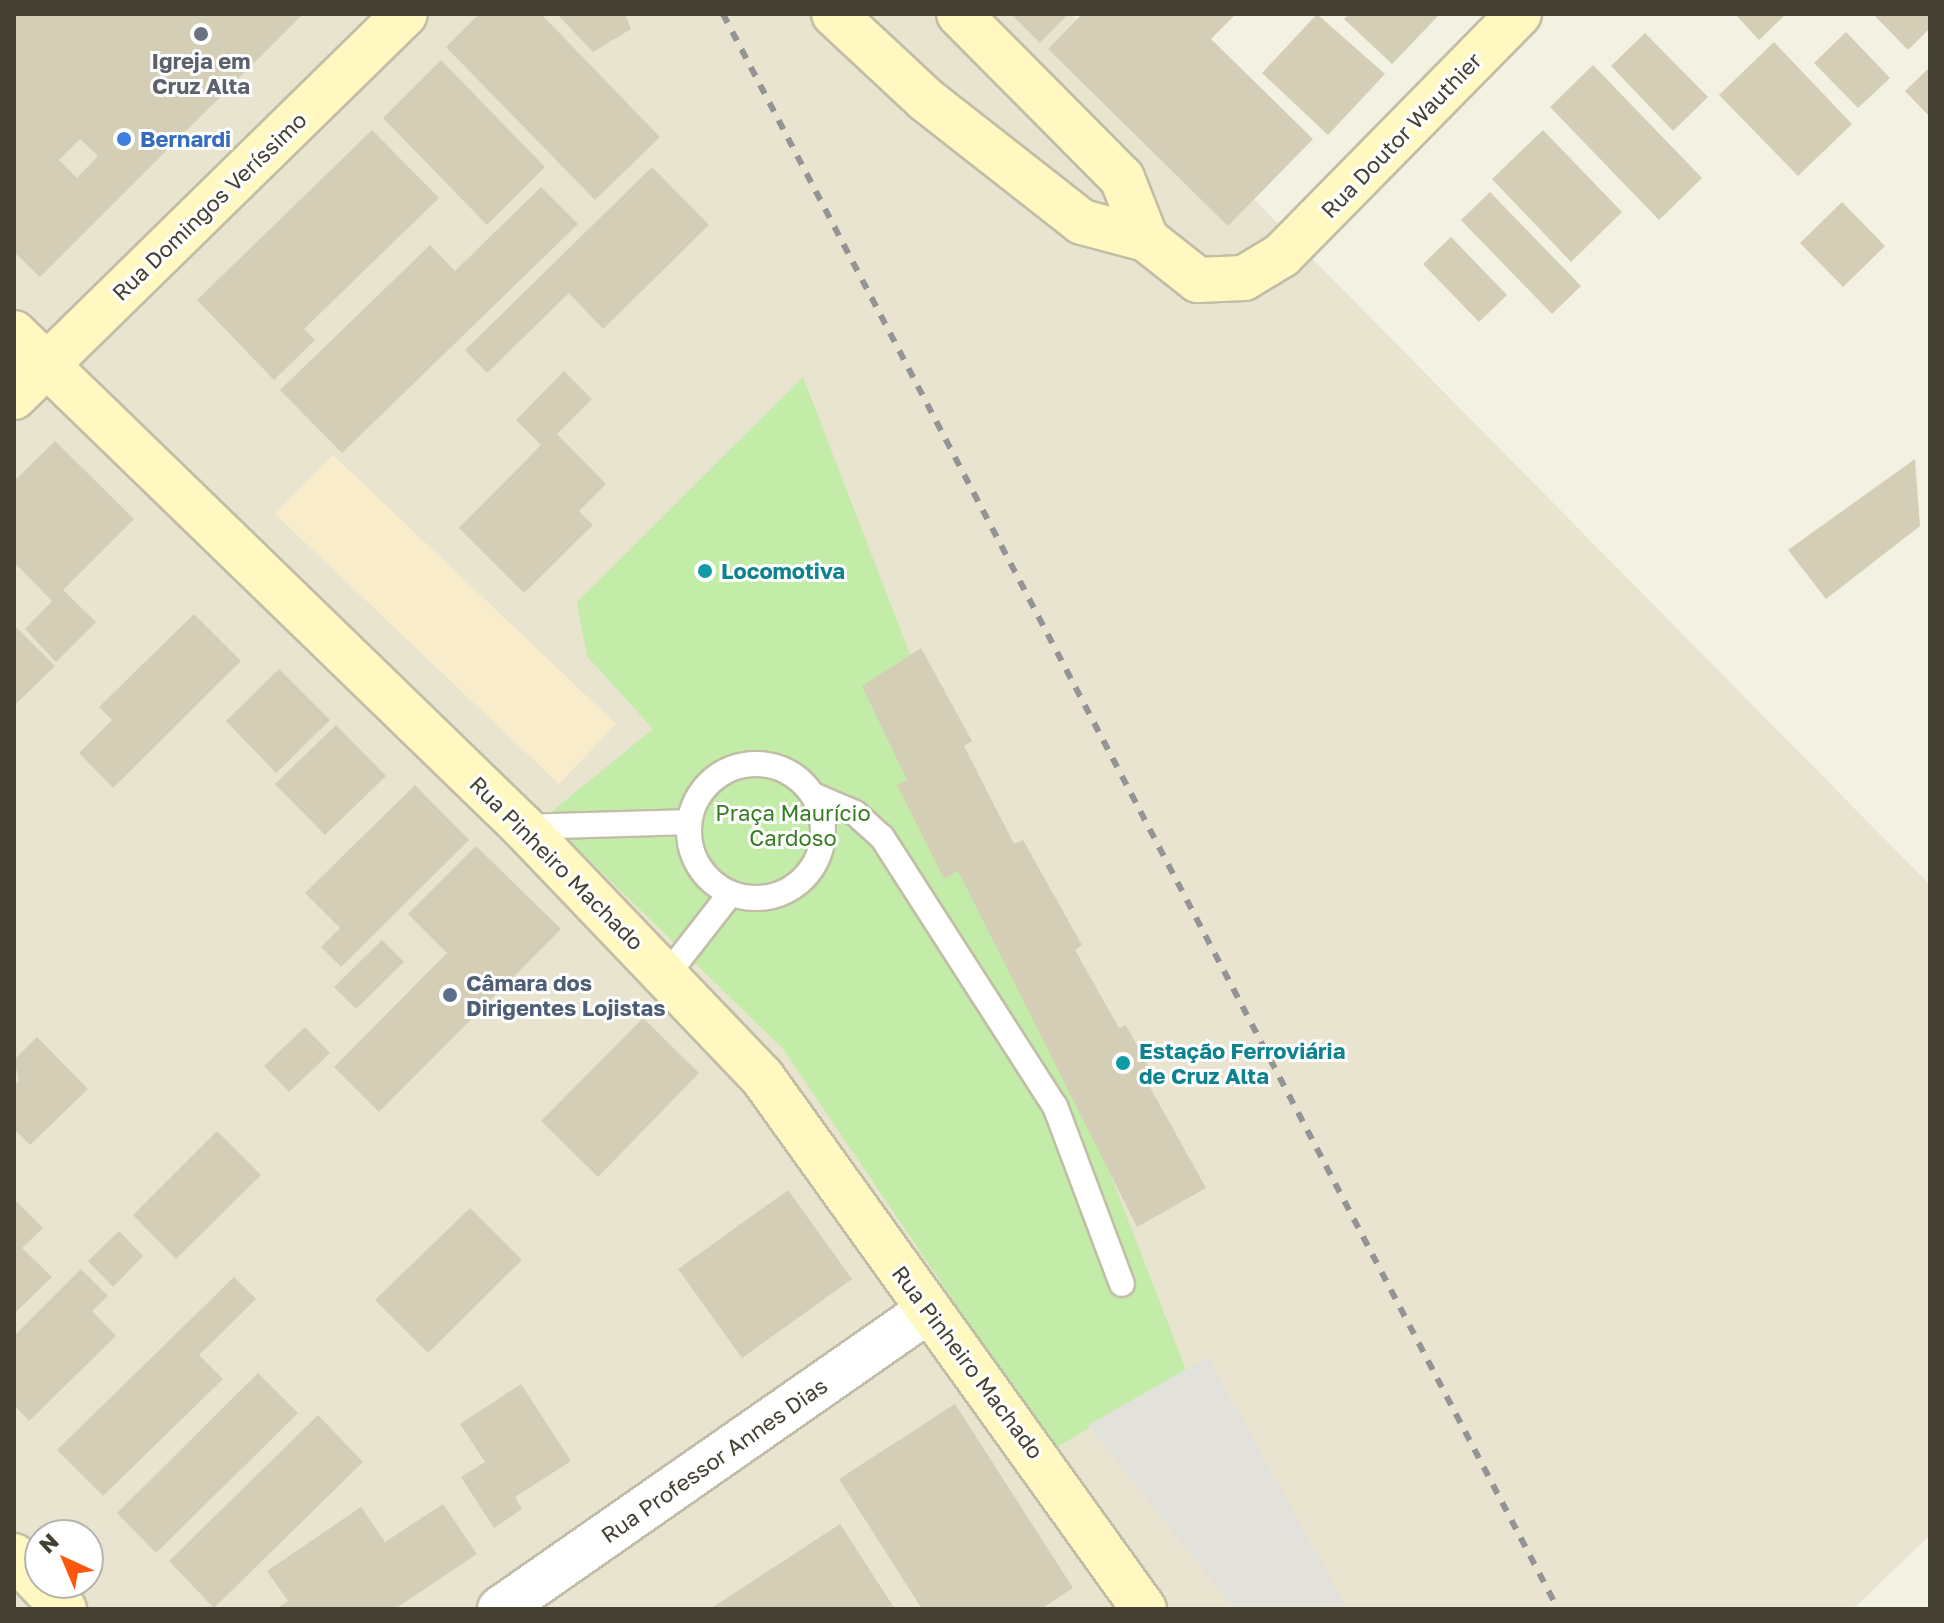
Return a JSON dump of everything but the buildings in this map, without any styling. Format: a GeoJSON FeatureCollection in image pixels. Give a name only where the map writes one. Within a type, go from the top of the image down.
{"type":"FeatureCollection","features":[{"type":"Feature","properties":{"kind":"main road","name":"Rua Domingos Veríssimo"},"geometry":{"type":"LineString","coordinates":[[14,397],[405,14]]}},
{"type":"Feature","properties":{"kind":"main road"},"geometry":{"type":"LineString","coordinates":[[834,14],[925,99],[1082,222],[1146,239]]}},
{"type":"Feature","properties":{"kind":"main road"},"geometry":{"type":"LineString","coordinates":[[959,14],[1122,178],[1146,239]]}},
{"type":"Feature","properties":{"kind":"main road","name":"Rua Doutor Wauthier"},"geometry":{"type":"LineString","coordinates":[[1146,239],[1198,280],[1244,278],[1282,255],[1519,14]]}},
{"type":"Feature","properties":{"kind":"main road","name":"Rua Pinheiro Machado"},"geometry":{"type":"LineString","coordinates":[[14,333],[523,827],[762,1077],[1144,1609]]}},
{"type":"Feature","properties":{"kind":"main road"},"geometry":{"type":"LineString","coordinates":[[14,1556],[64,1609]]}},
{"type":"Feature","properties":{"kind":"street","name":"Rua Professor Annes Dias"},"geometry":{"type":"LineString","coordinates":[[500,1609],[929,1310]]}},
{"type":"Feature","properties":{"kind":"lane"},"geometry":{"type":"LineString","coordinates":[[813,795],[823,836],[807,874],[772,896],[730,894],[698,867],[690,845],[689,822],[703,790],[730,769],[753,764],[777,767],[798,778],[813,795],[855,813],[882,837],[1055,1106],[1122,1284]]}},
{"type":"Feature","properties":{"kind":"lane"},"geometry":{"type":"LineString","coordinates":[[523,827],[689,822]]}},
{"type":"Feature","properties":{"kind":"lane"},"geometry":{"type":"LineString","coordinates":[[667,975],[730,894]]}},
{"type":"Feature","properties":{"kind":"shaded area"},"geometry":{"type":"Polygon","coordinates":[[[14,14],[1071,14],[1930,885],[1930,1535],[1853,1609],[14,1609],[14,14]]]}},
{"type":"Feature","properties":{"kind":"shaded area"},"geometry":{"type":"Polygon","coordinates":[[[333,455],[616,724],[559,784],[275,514],[333,455]]]}},
{"type":"Feature","properties":{"kind":"shaded area"},"geometry":{"type":"Polygon","coordinates":[[[1208,1357],[1347,1609],[1234,1609],[1088,1425],[1208,1357]]]}},
{"type":"Feature","properties":{"kind":"green space","name":"Praça Maurício Cardoso"},"geometry":{"type":"Polygon","coordinates":[[[803,377],[1186,1370],[1054,1449],[783,1049],[545,817],[653,729],[587,656],[577,602],[803,377]]]}},
{"type":"Feature","properties":{"kind":"railway"},"geometry":{"type":"LineString","coordinates":[[723,14],[1558,1609]]}},
{"type":"Feature","properties":{"kind":"place","name":"Igreja em Cruz Alta"},"geometry":{"type":"Point","coordinates":[201,34]}},
{"type":"Feature","properties":{"kind":"place","name":"Bernardi"},"geometry":{"type":"Point","coordinates":[124,139]}},
{"type":"Feature","properties":{"kind":"place","name":"Locomotiva"},"geometry":{"type":"Point","coordinates":[705,571]}},
{"type":"Feature","properties":{"kind":"place","name":"Câmara dos Dirigentes Lojistas"},"geometry":{"type":"Point","coordinates":[450,995]}},
{"type":"Feature","properties":{"kind":"place","name":"Estação Ferroviária de Cruz Alta"},"geometry":{"type":"Point","coordinates":[1123,1063]}}]}
